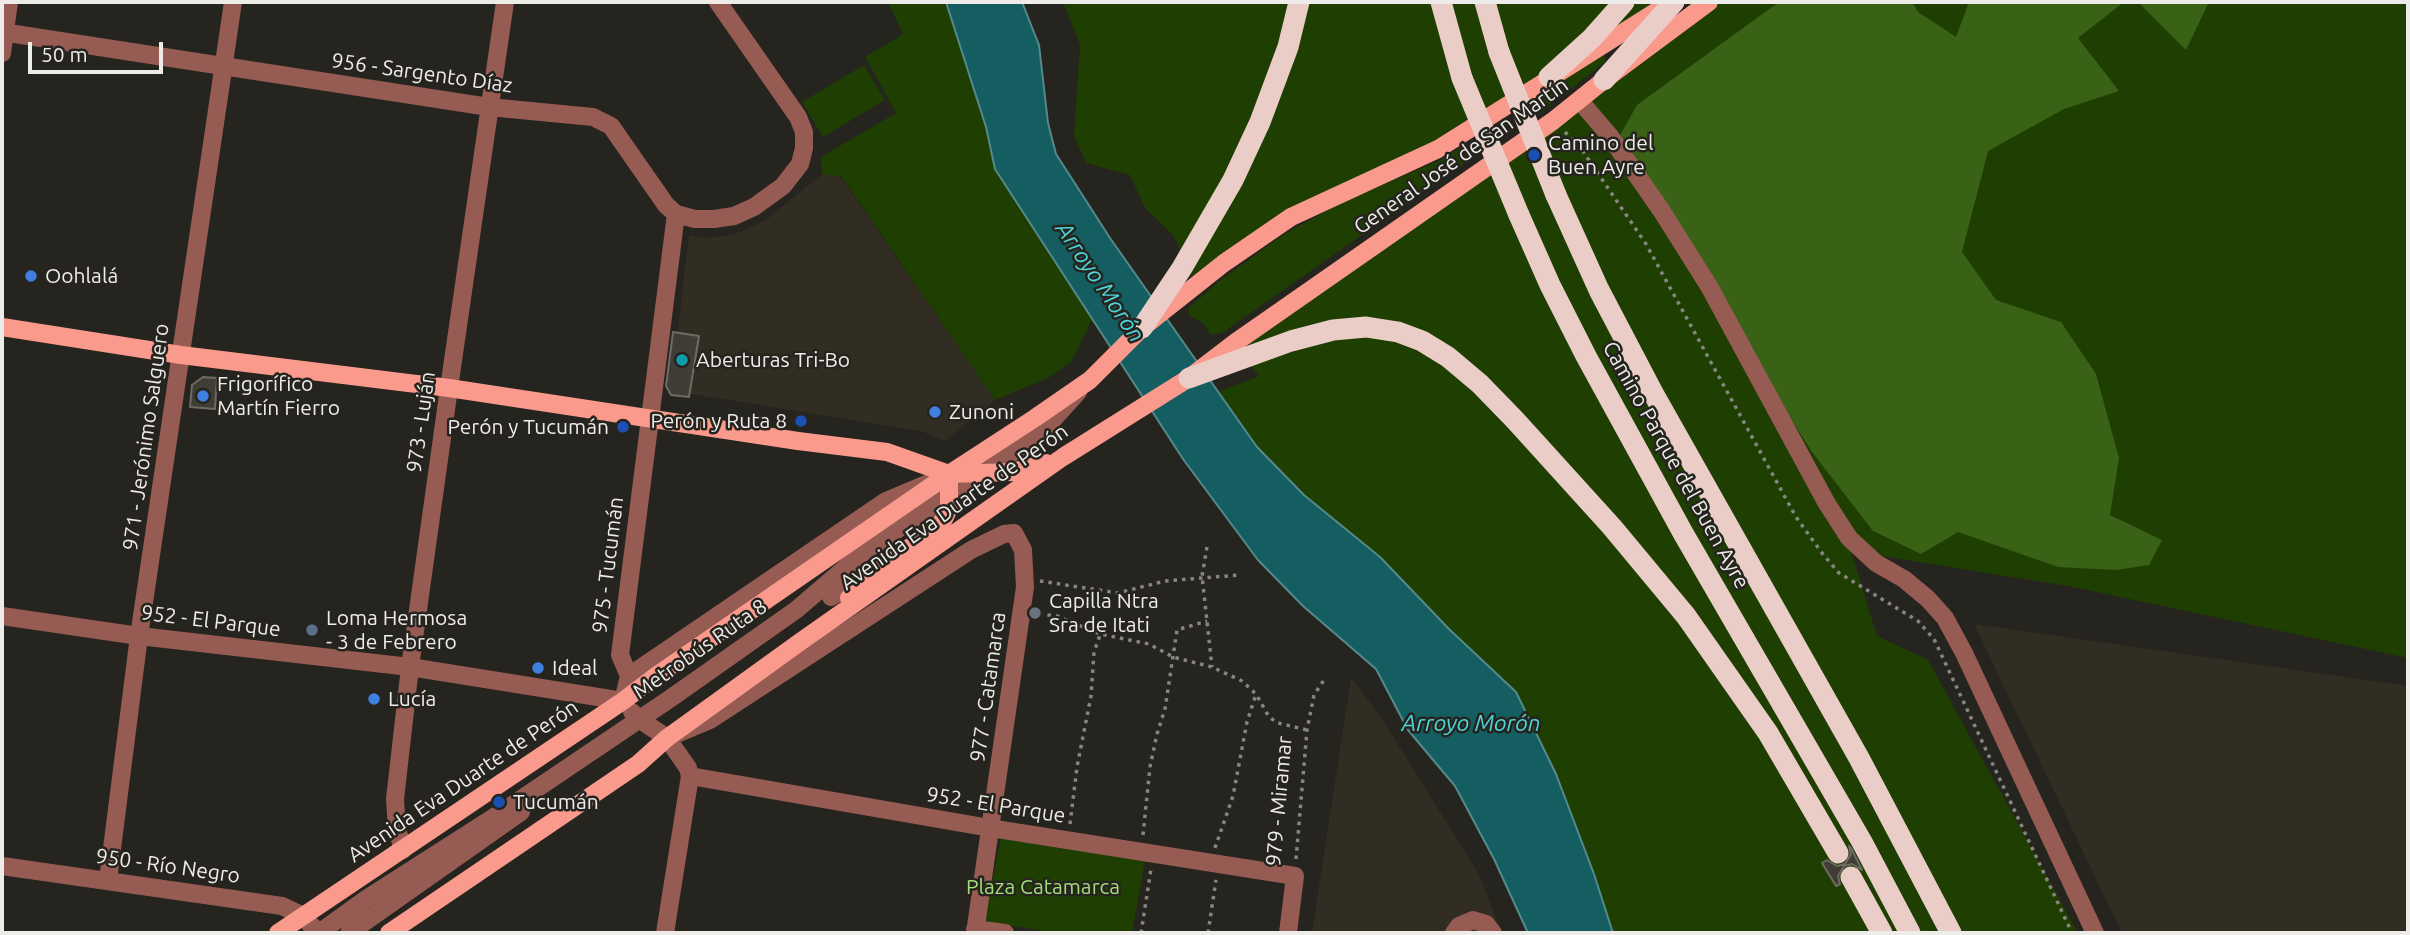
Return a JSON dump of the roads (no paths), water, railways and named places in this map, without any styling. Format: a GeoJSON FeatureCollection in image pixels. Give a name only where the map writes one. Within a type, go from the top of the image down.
{"type":"FeatureCollection","features":[{"type":"Feature","properties":{"kind":"highway"},"geometry":{"type":"LineString","coordinates":[[1142,328],[1182,268],[1233,180],[1288,47],[1299,2]]}},
{"type":"Feature","properties":{"kind":"highway","name":"Camino Parque del Buen Ayre"},"geometry":{"type":"LineString","coordinates":[[1441,2],[1462,78],[1550,285],[1684,533],[1863,842],[1910,933]]}},
{"type":"Feature","properties":{"kind":"highway","name":"Camino Parque del Buen Ayre"},"geometry":{"type":"LineString","coordinates":[[1485,2],[1499,52],[1556,195],[1599,290],[1647,382],[1859,758],[1951,933]]}},
{"type":"Feature","properties":{"kind":"highway"},"geometry":{"type":"LineString","coordinates":[[1549,77],[1592,38],[1624,2]]}},
{"type":"Feature","properties":{"kind":"highway"},"geometry":{"type":"LineString","coordinates":[[1604,80],[1672,2]]}},
{"type":"Feature","properties":{"kind":"highway"},"geometry":{"type":"LineString","coordinates":[[1189,377],[1240,350],[1333,330],[1366,327],[1398,332],[1422,341],[1448,357],[1480,384],[1515,420],[1612,527],[1686,616],[1768,733],[1838,853]]}},
{"type":"Feature","properties":{"kind":"highway"},"geometry":{"type":"LineString","coordinates":[[1851,877],[1882,933]]}},
{"type":"Feature","properties":{"kind":"main road","name":"General José de San Martín"},"geometry":{"type":"LineString","coordinates":[[1197,284],[1224,262],[1291,217],[1438,149],[1672,2]]}},
{"type":"Feature","properties":{"kind":"main road","name":"General José de San Martín"},"geometry":{"type":"LineString","coordinates":[[1240,350],[1580,101],[1709,2]]}},
{"type":"Feature","properties":{"kind":"main road","name":"Avenida Eva Duarte de Perón"},"geometry":{"type":"LineString","coordinates":[[278,933],[623,701],[949,474],[1090,380],[1142,328],[1197,284]]}},
{"type":"Feature","properties":{"kind":"main road"},"geometry":{"type":"LineString","coordinates":[[2,327],[181,355],[449,388],[887,452],[949,474],[1013,472],[1063,457]]}},
{"type":"Feature","properties":{"kind":"main road","name":"Avenida Eva Duarte de Perón"},"geometry":{"type":"LineString","coordinates":[[389,933],[638,764],[667,738],[1063,457],[1189,377]]}},
{"type":"Feature","properties":{"kind":"main road"},"geometry":{"type":"LineString","coordinates":[[829,621],[873,573],[933,531],[944,519],[949,502],[949,474]]}},
{"type":"Feature","properties":{"kind":"street"},"geometry":{"type":"LineString","coordinates":[[2,53],[9,2]]}},
{"type":"Feature","properties":{"kind":"street","name":"971 - Jerónimo Salguero"},"geometry":{"type":"LineString","coordinates":[[108,880],[139,636],[233,2]]}},
{"type":"Feature","properties":{"kind":"street","name":"973 - Luján"},"geometry":{"type":"LineString","coordinates":[[403,850],[397,829],[395,799],[410,667],[505,2]]}},
{"type":"Feature","properties":{"kind":"street"},"geometry":{"type":"LineString","coordinates":[[676,214],[714,219],[734,216],[754,207],[783,186],[800,164],[804,132],[798,117],[718,2]]}},
{"type":"Feature","properties":{"kind":"street","name":"956 - Sargento Díaz"},"geometry":{"type":"LineString","coordinates":[[3,32],[489,107],[593,117],[611,125],[666,205],[676,214]]}},
{"type":"Feature","properties":{"kind":"street"},"geometry":{"type":"LineString","coordinates":[[1580,101],[1636,172],[1710,288],[1826,502],[1849,538],[1876,563],[1904,579],[1945,618],[1964,653],[2095,933]]}},
{"type":"Feature","properties":{"kind":"street","name":"975 - Tucumán"},"geometry":{"type":"LineString","coordinates":[[623,701],[629,676],[620,655],[676,214]]}},
{"type":"Feature","properties":{"kind":"street","name":"Metrobús Ruta 8"},"geometry":{"type":"LineString","coordinates":[[831,597],[870,562],[981,474],[1039,435],[1090,380]]}},
{"type":"Feature","properties":{"kind":"street","name":"Metrobús Ruta 8"},"geometry":{"type":"LineString","coordinates":[[349,933],[796,610],[865,551],[949,502],[1013,472]]}},
{"type":"Feature","properties":{"kind":"street","name":"Avenida Eva Duarte de Perón"},"geometry":{"type":"LineString","coordinates":[[629,676],[886,501],[949,474]]}},
{"type":"Feature","properties":{"kind":"street","name":"Avenida Eva Duarte de Perón"},"geometry":{"type":"LineString","coordinates":[[667,738],[710,720],[971,550],[1004,534],[1014,533]]}},
{"type":"Feature","properties":{"kind":"street","name":"977 - Catamarca"},"geometry":{"type":"LineString","coordinates":[[975,931],[1025,587],[1023,550],[1014,533]]}},
{"type":"Feature","properties":{"kind":"street","name":"Metrobús Ruta 8"},"geometry":{"type":"LineString","coordinates":[[319,933],[366,899],[644,722],[831,597],[873,573]]}},
{"type":"Feature","properties":{"kind":"street","name":"952 - El Parque"},"geometry":{"type":"LineString","coordinates":[[2,617],[139,636],[410,667],[623,701]]}},
{"type":"Feature","properties":{"kind":"street"},"geometry":{"type":"LineString","coordinates":[[623,701],[644,722],[667,738],[688,768],[690,776],[665,933]]}},
{"type":"Feature","properties":{"kind":"street","name":"952 - El Parque"},"geometry":{"type":"LineString","coordinates":[[690,776],[990,828],[1295,876]]}},
{"type":"Feature","properties":{"kind":"street","name":"950 - Río Negro"},"geometry":{"type":"LineString","coordinates":[[2,866],[282,906],[303,916],[319,933]]}},
{"type":"Feature","properties":{"kind":"street","name":"979 - Miramar"},"geometry":{"type":"LineString","coordinates":[[1288,933],[1295,876]]}},
{"type":"Feature","properties":{"kind":"street"},"geometry":{"type":"LineString","coordinates":[[1454,933],[1459,926],[1473,920],[1486,924],[1493,933]]}},
{"type":"Feature","properties":{"kind":"street"},"geometry":{"type":"LineString","coordinates":[[975,931],[1005,933]]}},
{"type":"Feature","properties":{"kind":"water","name":"Arroyo Morón"},"geometry":{"type":"Polygon","coordinates":[[[946,2],[1022,2],[1039,45],[1048,123],[1056,154],[1110,238],[1257,447],[1304,495],[1380,557],[1449,629],[1516,692],[1556,774],[1613,933],[1528,933],[1494,859],[1455,786],[1408,730],[1376,669],[1303,606],[1258,560],[1183,459],[995,169],[986,127],[946,2]]]}},
{"type":"Feature","properties":{"kind":"place","name":"Camino del Buen Ayre"},"geometry":{"type":"Point","coordinates":[1534,155]}},
{"type":"Feature","properties":{"kind":"place","name":"Oohlalá"},"geometry":{"type":"Point","coordinates":[31,276]}},
{"type":"Feature","properties":{"kind":"place","name":"Aberturas Tri-Bo"},"geometry":{"type":"Point","coordinates":[682,360]}},
{"type":"Feature","properties":{"kind":"place","name":"Frigorífico Martín Fierro"},"geometry":{"type":"Point","coordinates":[203,396]}},
{"type":"Feature","properties":{"kind":"place","name":"Zunoni"},"geometry":{"type":"Point","coordinates":[935,412]}},
{"type":"Feature","properties":{"kind":"place","name":"Perón y Ruta 8"},"geometry":{"type":"Point","coordinates":[801,421]}},
{"type":"Feature","properties":{"kind":"place","name":"Perón y Tucumán"},"geometry":{"type":"Point","coordinates":[623,427]}},
{"type":"Feature","properties":{"kind":"place","name":"Capilla Ntra Sra de Itati"},"geometry":{"type":"Point","coordinates":[1035,613]}},
{"type":"Feature","properties":{"kind":"place","name":"Loma Hermosa - 3 de Febrero"},"geometry":{"type":"Point","coordinates":[312,630]}},
{"type":"Feature","properties":{"kind":"place","name":"Ideal"},"geometry":{"type":"Point","coordinates":[538,668]}},
{"type":"Feature","properties":{"kind":"place","name":"Lucía"},"geometry":{"type":"Point","coordinates":[374,699]}},
{"type":"Feature","properties":{"kind":"place","name":"Tucumán"},"geometry":{"type":"Point","coordinates":[499,802]}},
{"type":"Feature","properties":{"kind":"park label","name":"Plaza Catamarca"},"geometry":{"type":"Point","coordinates":[1043,887]}}]}
